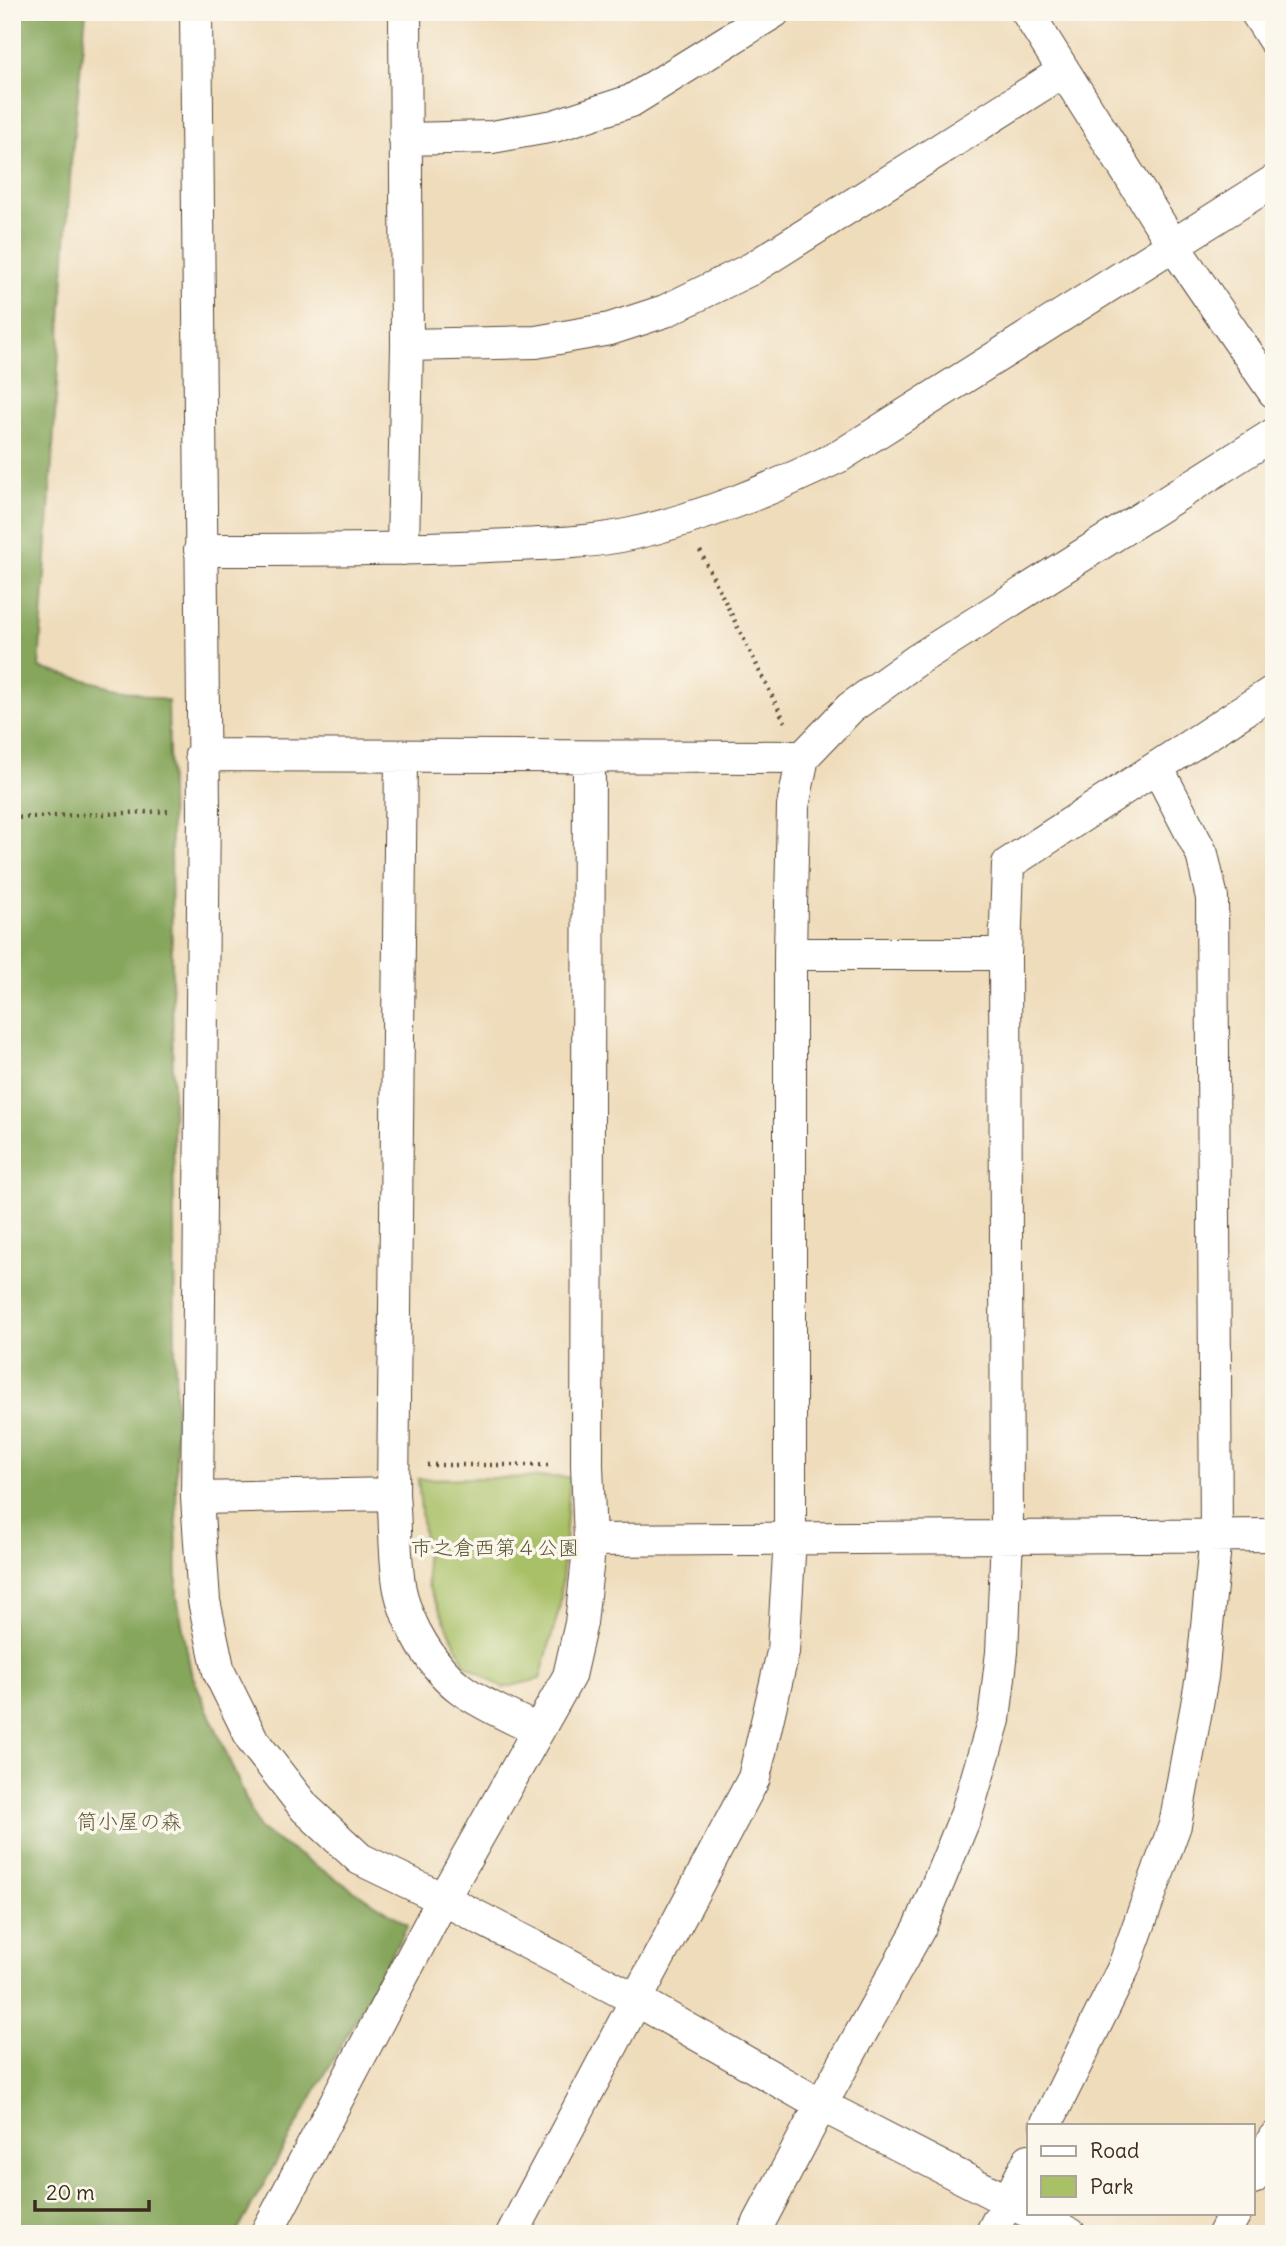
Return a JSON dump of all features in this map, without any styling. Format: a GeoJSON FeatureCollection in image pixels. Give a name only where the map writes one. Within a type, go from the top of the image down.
{"type":"FeatureCollection","features":[{"type":"Feature","properties":{"kind":"street"},"geometry":{"type":"LineString","coordinates":[[196,12],[201,755],[204,809],[197,1498],[204,1601],[219,1672],[253,1741],[305,1808],[360,1859],[635,1999],[821,2105],[1022,2209]]}},
{"type":"Feature","properties":{"kind":"street"},"geometry":{"type":"LineString","coordinates":[[403,549],[407,345],[405,12]]}},
{"type":"Feature","properties":{"kind":"street"},"geometry":{"type":"LineString","coordinates":[[405,139],[492,137],[554,126],[631,101],[774,12]]}},
{"type":"Feature","properties":{"kind":"street"},"geometry":{"type":"LineString","coordinates":[[1027,12],[1173,245],[1274,392]]}},
{"type":"Feature","properties":{"kind":"street"},"geometry":{"type":"LineString","coordinates":[[1256,12],[1274,40]]}},
{"type":"Feature","properties":{"kind":"street"},"geometry":{"type":"LineString","coordinates":[[407,345],[536,342],[610,329],[665,311],[751,269],[1064,71]]}},
{"type":"Feature","properties":{"kind":"street"},"geometry":{"type":"LineString","coordinates":[[200,550],[403,549],[557,543],[628,534],[765,492],[840,457],[1274,181]]}},
{"type":"Feature","properties":{"kind":"street"},"geometry":{"type":"LineString","coordinates":[[512,2234],[754,1778],[783,1652],[790,1539],[790,954],[793,806],[803,757],[850,708],[917,660],[1274,435]]}},
{"type":"Feature","properties":{"kind":"street"},"geometry":{"type":"LineString","coordinates":[[753,2234],[920,1927],[966,1815],[994,1720],[1002,1652],[1007,1536],[1005,954],[1008,864],[1274,691]]}},
{"type":"Feature","properties":{"kind":"street"},"geometry":{"type":"LineString","coordinates":[[201,755],[803,757]]}},
{"type":"Feature","properties":{"kind":"street"},"geometry":{"type":"LineString","coordinates":[[401,756],[394,1479],[400,1589],[408,1619],[430,1656],[460,1689],[537,1730]]}},
{"type":"Feature","properties":{"kind":"street"},"geometry":{"type":"LineString","coordinates":[[266,2234],[443,1899],[569,1676],[581,1623],[590,1540],[587,1465],[589,757]]}},
{"type":"Feature","properties":{"kind":"street"},"geometry":{"type":"LineString","coordinates":[[1046,2124],[1123,1969],[1175,1825],[1202,1677],[1216,1535],[1212,898],[1202,854],[1157,767]]}},
{"type":"Feature","properties":{"kind":"street"},"geometry":{"type":"LineString","coordinates":[[790,954],[1005,954]]}},
{"type":"Feature","properties":{"kind":"street"},"geometry":{"type":"LineString","coordinates":[[197,1498],[394,1479]]}},
{"type":"Feature","properties":{"kind":"street"},"geometry":{"type":"LineString","coordinates":[[590,1540],[1274,1535]]}},
{"type":"Feature","properties":{"kind":"street"},"geometry":{"type":"LineString","coordinates":[[1254,2176],[1274,2138]]}},
{"type":"Feature","properties":{"kind":"street"},"geometry":{"type":"LineString","coordinates":[[991,2234],[1022,2209],[1027,2174]]}},
{"type":"Feature","properties":{"kind":"street"},"geometry":{"type":"LineString","coordinates":[[1032,2214],[1070,2234]]}},
{"type":"Feature","properties":{"kind":"street"},"geometry":{"type":"LineString","coordinates":[[1224,2234],[1234,2214]]}},
{"type":"Feature","properties":{"kind":"path"},"geometry":{"type":"LineString","coordinates":[[684,519],[803,757]]}},
{"type":"Feature","properties":{"kind":"path"},"geometry":{"type":"LineString","coordinates":[[12,818],[204,809]]}},
{"type":"Feature","properties":{"kind":"path"},"geometry":{"type":"LineString","coordinates":[[394,1479],[587,1465]]}},
{"type":"Feature","properties":{"kind":"green space","name":"筒小屋の森"},"geometry":{"type":"Polygon","coordinates":[[[12,12],[86,12],[71,164],[39,668],[168,701],[177,1597],[191,1672],[259,1829],[408,1925],[236,2234],[12,2234],[12,12]]]}},
{"type":"Feature","properties":{"kind":"green space","name":"市之倉西第４公園"},"geometry":{"type":"Polygon","coordinates":[[[570,1477],[560,1606],[540,1679],[503,1688],[465,1664],[428,1586],[418,1479],[570,1477]]]}}]}
